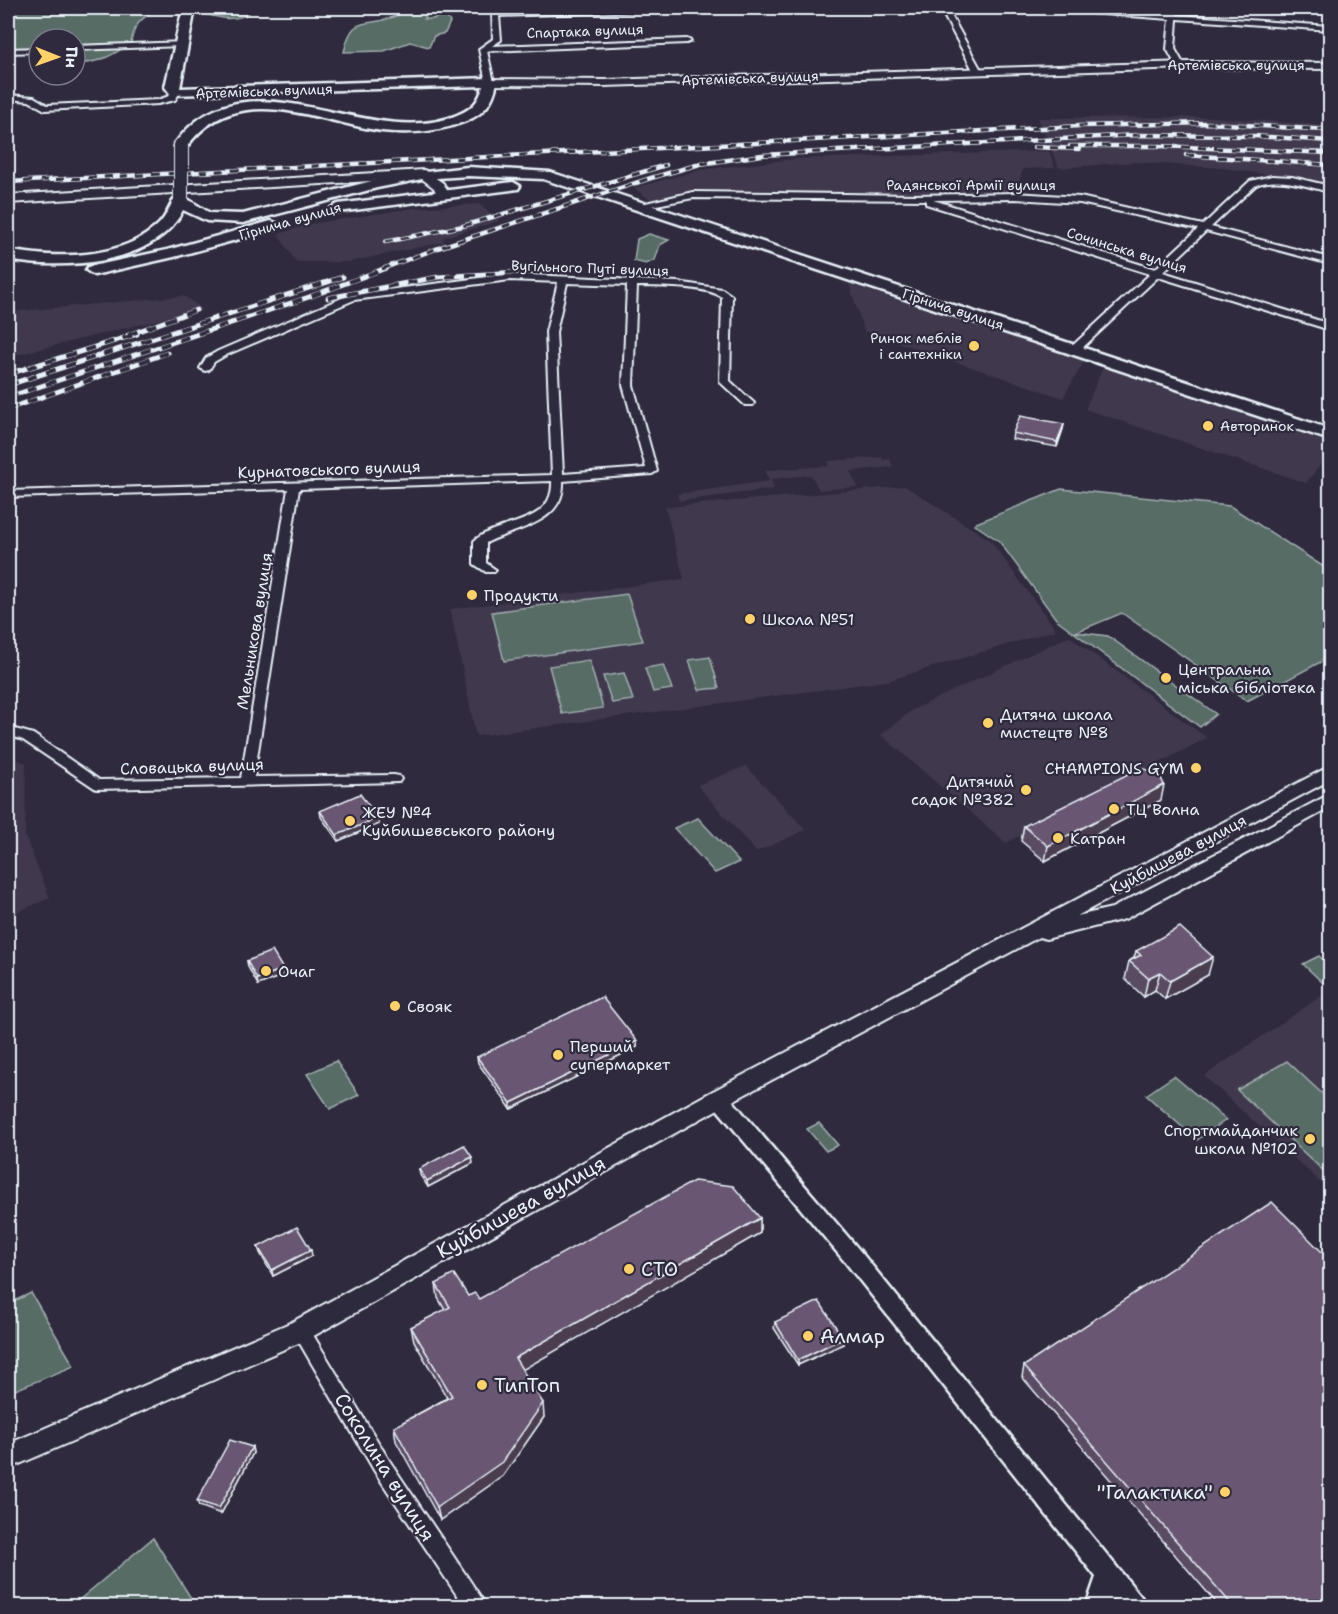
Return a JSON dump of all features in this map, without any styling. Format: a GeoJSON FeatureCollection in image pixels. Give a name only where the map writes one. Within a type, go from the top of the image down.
{"type":"FeatureCollection","features":[{"type":"Feature","properties":{"kind":"main road"},"geometry":{"type":"LineString","coordinates":[[174,90],[189,8]]}},
{"type":"Feature","properties":{"kind":"main road","name":"Артемівська вулиця"},"geometry":{"type":"LineString","coordinates":[[174,90],[490,82],[604,83],[1180,65],[1330,66]]}},
{"type":"Feature","properties":{"kind":"main road"},"geometry":{"type":"LineString","coordinates":[[8,255],[35,260],[59,260],[107,254],[140,243],[163,230],[181,199],[181,145],[188,132],[198,123],[213,116],[248,107],[306,108],[386,127],[443,124],[480,108],[488,100],[490,82]]}},
{"type":"Feature","properties":{"kind":"main road"},"geometry":{"type":"LineString","coordinates":[[181,199],[192,210],[206,217],[241,219],[424,174],[439,186],[443,194]]}},
{"type":"Feature","properties":{"kind":"main road","name":"Гірнича вулиця"},"geometry":{"type":"LineString","coordinates":[[8,199],[424,174],[545,175],[1330,435]]}},
{"type":"Feature","properties":{"kind":"main road","name":"Гірнича вулиця"},"geometry":{"type":"LineString","coordinates":[[8,269],[63,273],[131,263],[348,205],[506,186],[575,184]]}},
{"type":"Feature","properties":{"kind":"main road","name":"Куйбишева вулиця"},"geometry":{"type":"LineString","coordinates":[[8,1457],[301,1330],[719,1098],[1330,772]]}},
{"type":"Feature","properties":{"kind":"main road","name":"Куйбишева вулиця"},"geometry":{"type":"LineString","coordinates":[[1026,936],[1118,914],[1330,800]]}},
{"type":"Feature","properties":{"kind":"main road"},"geometry":{"type":"LineString","coordinates":[[1099,896],[1095,907],[1098,911],[1118,914]]}},
{"type":"Feature","properties":{"kind":"street","name":"Спартака вулиця"},"geometry":{"type":"LineString","coordinates":[[483,49],[497,40],[495,14],[671,8]]}},
{"type":"Feature","properties":{"kind":"street"},"geometry":{"type":"LineString","coordinates":[[943,8],[977,70]]}},
{"type":"Feature","properties":{"kind":"street"},"geometry":{"type":"LineString","coordinates":[[1050,8],[1174,12],[1330,28]]}},
{"type":"Feature","properties":{"kind":"street"},"geometry":{"type":"LineString","coordinates":[[1174,12],[1171,49],[1180,65]]}},
{"type":"Feature","properties":{"kind":"street","name":"Спартака вулиця"},"geometry":{"type":"LineString","coordinates":[[483,49],[687,41]]}},
{"type":"Feature","properties":{"kind":"street"},"geometry":{"type":"LineString","coordinates":[[87,48],[182,44]]}},
{"type":"Feature","properties":{"kind":"street"},"geometry":{"type":"LineString","coordinates":[[483,49],[490,82]]}},
{"type":"Feature","properties":{"kind":"street"},"geometry":{"type":"LineString","coordinates":[[8,51],[27,50]]}},
{"type":"Feature","properties":{"kind":"street"},"geometry":{"type":"LineString","coordinates":[[8,97],[31,99],[45,108],[158,102],[172,98],[174,90]]}},
{"type":"Feature","properties":{"kind":"street"},"geometry":{"type":"LineString","coordinates":[[1074,350],[1253,183],[1260,180],[1288,180],[1330,189]]}},
{"type":"Feature","properties":{"kind":"street","name":"Радянської Армії вулиця"},"geometry":{"type":"LineString","coordinates":[[641,205],[693,195],[916,198],[1015,196],[1080,200],[1204,228],[1330,261]]}},
{"type":"Feature","properties":{"kind":"street","name":"Сочинська вулиця"},"geometry":{"type":"LineString","coordinates":[[916,198],[1330,327]]}},
{"type":"Feature","properties":{"kind":"street","name":"Вугільного Путі вулиця"},"geometry":{"type":"LineString","coordinates":[[205,368],[210,360],[222,353],[335,303],[374,294],[521,276],[562,281],[678,285],[724,293],[727,296],[725,382],[749,403]]}},
{"type":"Feature","properties":{"kind":"street"},"geometry":{"type":"LineString","coordinates":[[490,570],[480,564],[478,547],[480,541],[525,526],[550,508],[556,494],[558,478],[551,332],[562,281]]}},
{"type":"Feature","properties":{"kind":"street","name":"Курнатовського вулиця"},"geometry":{"type":"LineString","coordinates":[[8,494],[558,478],[651,471],[628,385],[632,285]]}},
{"type":"Feature","properties":{"kind":"street","name":"Мельникова вулиця"},"geometry":{"type":"LineString","coordinates":[[247,780],[294,486]]}},
{"type":"Feature","properties":{"kind":"street","name":"Словацька вулиця"},"geometry":{"type":"LineString","coordinates":[[8,731],[28,737],[96,785],[247,780],[394,779]]}},
{"type":"Feature","properties":{"kind":"street"},"geometry":{"type":"LineString","coordinates":[[719,1098],[853,1257],[1108,1577],[1134,1606]]}},
{"type":"Feature","properties":{"kind":"street","name":"Соколина вулиця"},"geometry":{"type":"LineString","coordinates":[[301,1330],[382,1466],[472,1605]]}},
{"type":"Feature","properties":{"kind":"street"},"geometry":{"type":"LineString","coordinates":[[1098,1606],[1108,1577]]}},
{"type":"Feature","properties":{"kind":"shaded area"},"geometry":{"type":"Polygon","coordinates":[[[460,8],[569,8],[569,10],[468,13],[460,8]]]}},
{"type":"Feature","properties":{"kind":"shaded area"},"geometry":{"type":"Polygon","coordinates":[[[1213,117],[1330,126],[1330,184],[1222,168],[1133,162],[1059,168],[1038,118],[1213,117]]]}},
{"type":"Feature","properties":{"kind":"shaded area"},"geometry":{"type":"Polygon","coordinates":[[[1049,151],[1055,168],[1023,169],[1014,196],[683,194],[650,200],[634,188],[700,170],[794,159],[1049,151]]]}},
{"type":"Feature","properties":{"kind":"shaded area"},"geometry":{"type":"Polygon","coordinates":[[[479,204],[499,221],[442,238],[445,242],[349,262],[296,262],[278,234],[310,224],[413,208],[479,204]]]}},
{"type":"Feature","properties":{"kind":"shaded area","name":"Ринок меблів і сантехніки"},"geometry":{"type":"Polygon","coordinates":[[[849,284],[1085,360],[1063,398],[864,331],[849,284]]]}},
{"type":"Feature","properties":{"kind":"shaded area"},"geometry":{"type":"Polygon","coordinates":[[[184,296],[203,309],[8,357],[8,312],[184,296]]]}},
{"type":"Feature","properties":{"kind":"shaded area","name":"Авторинок"},"geometry":{"type":"Polygon","coordinates":[[[1103,367],[1330,443],[1330,453],[1306,483],[1085,409],[1103,367]]]}},
{"type":"Feature","properties":{"kind":"shaded area"},"geometry":{"type":"Polygon","coordinates":[[[882,457],[883,460],[890,459],[893,467],[850,471],[858,487],[819,490],[811,475],[771,479],[774,489],[679,501],[677,494],[769,481],[765,470],[828,466],[829,461],[882,457]]]}},
{"type":"Feature","properties":{"kind":"shaded area","name":"Школа №51"},"geometry":{"type":"Polygon","coordinates":[[[905,486],[990,540],[1056,630],[887,681],[476,736],[450,609],[684,579],[665,507],[905,486]]]}},
{"type":"Feature","properties":{"kind":"shaded area","name":"Дитячий садок №382"},"geometry":{"type":"Polygon","coordinates":[[[1069,636],[1207,738],[1006,843],[881,735],[912,710],[1069,636]]]}},
{"type":"Feature","properties":{"kind":"shaded area"},"geometry":{"type":"Polygon","coordinates":[[[8,755],[26,763],[25,836],[50,898],[8,916],[8,755]]]}},
{"type":"Feature","properties":{"kind":"shaded area"},"geometry":{"type":"Polygon","coordinates":[[[746,766],[806,830],[756,852],[697,785],[746,766]]]}},
{"type":"Feature","properties":{"kind":"shaded area"},"geometry":{"type":"Polygon","coordinates":[[[1330,990],[1330,1191],[1204,1076],[1330,990]]]}},
{"type":"Feature","properties":{"kind":"green space"},"geometry":{"type":"Polygon","coordinates":[[[8,8],[64,10],[158,8],[140,22],[134,31],[131,43],[105,58],[87,62],[87,27],[27,27],[27,53],[8,53],[8,8]]]}},
{"type":"Feature","properties":{"kind":"green space"},"geometry":{"type":"Polygon","coordinates":[[[200,8],[244,8],[249,13],[237,18],[225,18],[200,13],[200,8]]]}},
{"type":"Feature","properties":{"kind":"green space"},"geometry":{"type":"Polygon","coordinates":[[[413,8],[431,10],[424,19],[433,19],[445,14],[450,22],[445,33],[434,36],[429,47],[410,42],[384,51],[344,52],[350,33],[358,25],[390,18],[413,8]]]}},
{"type":"Feature","properties":{"kind":"green space"},"geometry":{"type":"Polygon","coordinates":[[[649,234],[669,240],[660,245],[655,260],[646,264],[634,261],[637,239],[649,234]]]}},
{"type":"Feature","properties":{"kind":"green space"},"geometry":{"type":"Polygon","coordinates":[[[1061,489],[1230,506],[1330,571],[1330,657],[1247,701],[1122,613],[1076,632],[1108,636],[1216,714],[1200,727],[1056,619],[999,541],[974,524],[1061,489]]]}},
{"type":"Feature","properties":{"kind":"green space"},"geometry":{"type":"Polygon","coordinates":[[[627,594],[643,641],[504,661],[492,612],[627,594]]]}},
{"type":"Feature","properties":{"kind":"green space"},"geometry":{"type":"Polygon","coordinates":[[[710,657],[719,688],[699,690],[689,660],[710,657]]]}},
{"type":"Feature","properties":{"kind":"green space"},"geometry":{"type":"Polygon","coordinates":[[[589,660],[603,708],[562,714],[549,666],[589,660]]]}},
{"type":"Feature","properties":{"kind":"green space"},"geometry":{"type":"Polygon","coordinates":[[[663,665],[672,689],[653,692],[645,668],[663,665]]]}},
{"type":"Feature","properties":{"kind":"green space"},"geometry":{"type":"Polygon","coordinates":[[[624,673],[633,700],[612,703],[603,676],[624,673]]]}},
{"type":"Feature","properties":{"kind":"green space"},"geometry":{"type":"Polygon","coordinates":[[[698,818],[739,862],[715,873],[674,828],[698,818]]]}},
{"type":"Feature","properties":{"kind":"green space"},"geometry":{"type":"Polygon","coordinates":[[[1319,956],[1330,966],[1330,979],[1323,983],[1303,964],[1319,956]]]}},
{"type":"Feature","properties":{"kind":"green space"},"geometry":{"type":"Polygon","coordinates":[[[336,1061],[359,1095],[330,1109],[307,1074],[336,1061]]]}},
{"type":"Feature","properties":{"kind":"green space","name":"Спортмайданчик школи №102"},"geometry":{"type":"Polygon","coordinates":[[[1287,1061],[1330,1101],[1330,1177],[1237,1090],[1287,1061]]]}},
{"type":"Feature","properties":{"kind":"green space"},"geometry":{"type":"Polygon","coordinates":[[[1174,1076],[1226,1120],[1197,1140],[1146,1095],[1174,1076]]]}},
{"type":"Feature","properties":{"kind":"green space"},"geometry":{"type":"Polygon","coordinates":[[[819,1123],[838,1145],[826,1151],[807,1129],[819,1123]]]}},
{"type":"Feature","properties":{"kind":"green space"},"geometry":{"type":"Polygon","coordinates":[[[31,1293],[74,1366],[8,1393],[8,1304],[31,1293]]]}},
{"type":"Feature","properties":{"kind":"green space"},"geometry":{"type":"Polygon","coordinates":[[[153,1538],[196,1606],[72,1606],[153,1538]]]}},
{"type":"Feature","properties":{"kind":"building"},"geometry":{"type":"Polygon","coordinates":[[[1020,416],[1064,424],[1057,442],[1013,433],[1020,416]]]}},
{"type":"Feature","properties":{"kind":"building"},"geometry":{"type":"Polygon","coordinates":[[[1140,768],[1152,771],[1161,778],[1164,785],[1048,846],[1024,826],[1140,768]]]}},
{"type":"Feature","properties":{"kind":"building","name":"ЖЕУ №4 Куйбишевського району"},"geometry":{"type":"Polygon","coordinates":[[[360,794],[378,818],[337,835],[320,811],[360,794]]]}},
{"type":"Feature","properties":{"kind":"building"},"geometry":{"type":"Polygon","coordinates":[[[1180,927],[1213,957],[1170,981],[1160,972],[1148,978],[1129,961],[1141,955],[1136,951],[1180,927]]]}},
{"type":"Feature","properties":{"kind":"building","name":"Очаг"},"geometry":{"type":"Polygon","coordinates":[[[272,951],[283,969],[257,979],[247,961],[272,951]]]}},
{"type":"Feature","properties":{"kind":"building","name":"Перший супермаркет"},"geometry":{"type":"Polygon","coordinates":[[[602,997],[637,1041],[511,1103],[477,1057],[602,997]]]}},
{"type":"Feature","properties":{"kind":"building"},"geometry":{"type":"Polygon","coordinates":[[[464,1145],[472,1157],[427,1181],[419,1169],[464,1145]]]}},
{"type":"Feature","properties":{"kind":"building"},"geometry":{"type":"Polygon","coordinates":[[[694,1181],[733,1186],[760,1218],[515,1358],[543,1403],[502,1462],[437,1507],[394,1427],[452,1396],[411,1327],[450,1307],[436,1284],[454,1274],[468,1296],[475,1293],[479,1299],[694,1181]]]}},
{"type":"Feature","properties":{"kind":"building","name":"\"Галактика\""},"geometry":{"type":"Polygon","coordinates":[[[1272,1202],[1330,1260],[1330,1606],[1233,1606],[1024,1366],[1272,1202]]]}},
{"type":"Feature","properties":{"kind":"building"},"geometry":{"type":"Polygon","coordinates":[[[297,1227],[311,1250],[272,1270],[258,1247],[297,1227]]]}},
{"type":"Feature","properties":{"kind":"building","name":"Алмар"},"geometry":{"type":"Polygon","coordinates":[[[819,1301],[843,1338],[798,1360],[775,1322],[819,1301]]]}},
{"type":"Feature","properties":{"kind":"building"},"geometry":{"type":"Polygon","coordinates":[[[230,1440],[252,1447],[219,1508],[197,1501],[230,1440]]]}},
{"type":"Feature","properties":{"kind":"railway"},"geometry":{"type":"LineString","coordinates":[[8,182],[1080,126],[1208,123],[1330,130]]}},
{"type":"Feature","properties":{"kind":"railway"},"geometry":{"type":"LineString","coordinates":[[382,269],[441,247],[651,178],[700,164],[762,155],[1137,135],[1254,136],[1330,141]]}},
{"type":"Feature","properties":{"kind":"railway"},"geometry":{"type":"LineString","coordinates":[[1070,146],[1160,146],[1330,153]]}},
{"type":"Feature","properties":{"kind":"railway"},"geometry":{"type":"LineString","coordinates":[[1034,147],[1079,149]]}},
{"type":"Feature","properties":{"kind":"railway"},"geometry":{"type":"LineString","coordinates":[[1186,155],[1330,165]]}},
{"type":"Feature","properties":{"kind":"railway"},"geometry":{"type":"LineString","coordinates":[[385,242],[463,226],[666,165]]}},
{"type":"Feature","properties":{"kind":"railway"},"geometry":{"type":"LineString","coordinates":[[8,397],[309,297],[386,268]]}},
{"type":"Feature","properties":{"kind":"railway"},"geometry":{"type":"LineString","coordinates":[[328,298],[438,277],[550,270]]}},
{"type":"Feature","properties":{"kind":"railway"},"geometry":{"type":"LineString","coordinates":[[8,385],[343,277]]}},
{"type":"Feature","properties":{"kind":"railway"},"geometry":{"type":"LineString","coordinates":[[128,335],[196,310]]}},
{"type":"Feature","properties":{"kind":"railway"},"geometry":{"type":"LineString","coordinates":[[8,374],[137,334]]}},
{"type":"Feature","properties":{"kind":"railway"},"geometry":{"type":"LineString","coordinates":[[8,409],[167,353]]}},
{"type":"Feature","properties":{"kind":"place","name":"Ринок меблів і сантехніки"},"geometry":{"type":"Point","coordinates":[974,346]}},
{"type":"Feature","properties":{"kind":"place","name":"Авторинок"},"geometry":{"type":"Point","coordinates":[1208,426]}},
{"type":"Feature","properties":{"kind":"place","name":"Продукти"},"geometry":{"type":"Point","coordinates":[472,595]}},
{"type":"Feature","properties":{"kind":"place","name":"Школа №51"},"geometry":{"type":"Point","coordinates":[750,619]}},
{"type":"Feature","properties":{"kind":"place","name":"Центральна міська бібліотека"},"geometry":{"type":"Point","coordinates":[1166,678]}},
{"type":"Feature","properties":{"kind":"place","name":"Дитяча школа мистецтв №8"},"geometry":{"type":"Point","coordinates":[988,723]}},
{"type":"Feature","properties":{"kind":"place","name":"CHAMPIONS GYM"},"geometry":{"type":"Point","coordinates":[1196,768]}},
{"type":"Feature","properties":{"kind":"place","name":"Дитячий садок №382"},"geometry":{"type":"Point","coordinates":[1026,790]}},
{"type":"Feature","properties":{"kind":"place","name":"ТЦ Волна"},"geometry":{"type":"Point","coordinates":[1114,809]}},
{"type":"Feature","properties":{"kind":"place","name":"ЖЕУ №4 Куйбишевського району"},"geometry":{"type":"Point","coordinates":[350,821]}},
{"type":"Feature","properties":{"kind":"place","name":"Катран"},"geometry":{"type":"Point","coordinates":[1058,838]}},
{"type":"Feature","properties":{"kind":"place","name":"Очаг"},"geometry":{"type":"Point","coordinates":[266,971]}},
{"type":"Feature","properties":{"kind":"place","name":"Свояк"},"geometry":{"type":"Point","coordinates":[395,1006]}},
{"type":"Feature","properties":{"kind":"place","name":"Перший супермаркет"},"geometry":{"type":"Point","coordinates":[558,1055]}},
{"type":"Feature","properties":{"kind":"place","name":"Спортмайданчик школи №102"},"geometry":{"type":"Point","coordinates":[1310,1139]}},
{"type":"Feature","properties":{"kind":"place","name":"СТО"},"geometry":{"type":"Point","coordinates":[629,1269]}},
{"type":"Feature","properties":{"kind":"place","name":"Алмар"},"geometry":{"type":"Point","coordinates":[808,1336]}},
{"type":"Feature","properties":{"kind":"place","name":"ТипТоп"},"geometry":{"type":"Point","coordinates":[482,1385]}},
{"type":"Feature","properties":{"kind":"place","name":"\"Галактика\""},"geometry":{"type":"Point","coordinates":[1225,1492]}}]}
